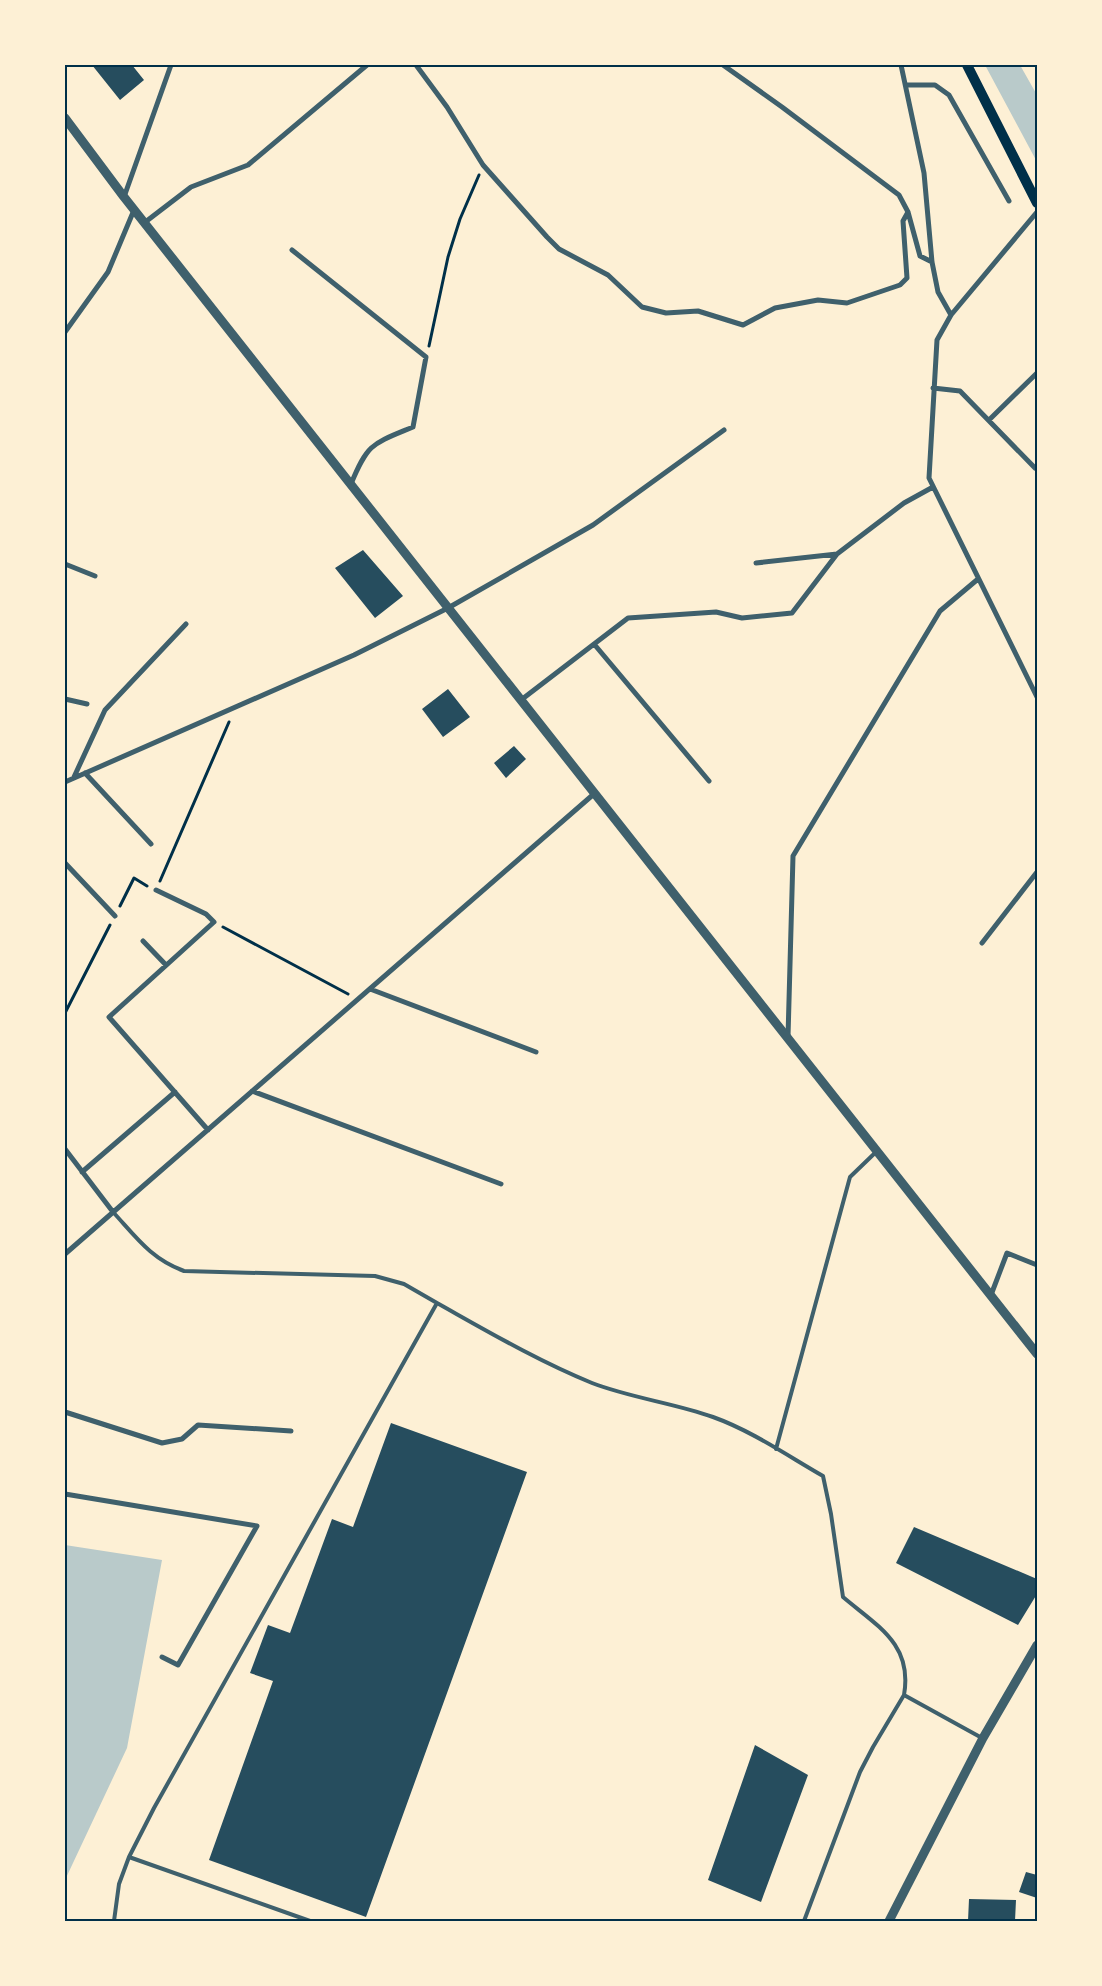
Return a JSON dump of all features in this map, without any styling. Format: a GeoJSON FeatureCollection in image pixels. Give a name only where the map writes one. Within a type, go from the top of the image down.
{"type":"FeatureCollection","features":[{"type":"Feature","properties":{"kind":"main road"},"geometry":{"type":"LineString","coordinates":[[967,65],[1037,203]]}},
{"type":"Feature","properties":{"kind":"street"},"geometry":{"type":"LineString","coordinates":[[124,197],[172,65]]}},
{"type":"Feature","properties":{"kind":"street"},"geometry":{"type":"LineString","coordinates":[[144,223],[191,187],[248,165],[367,65]]}},
{"type":"Feature","properties":{"kind":"street"},"geometry":{"type":"LineString","coordinates":[[416,65],[447,107],[483,165],[546,238],[559,250],[608,275],[642,308],[666,313],[698,311],[743,325],[775,308],[818,300],[847,303],[900,285],[907,278],[903,221],[908,212]]}},
{"type":"Feature","properties":{"kind":"street"},"geometry":{"type":"LineString","coordinates":[[723,65],[899,195],[908,212],[920,256],[932,262]]}},
{"type":"Feature","properties":{"kind":"street"},"geometry":{"type":"LineString","coordinates":[[901,65],[907,85],[924,173],[932,262],[938,292],[951,316]]}},
{"type":"Feature","properties":{"kind":"street"},"geometry":{"type":"LineString","coordinates":[[907,85],[935,85],[949,95],[1009,201]]}},
{"type":"Feature","properties":{"kind":"street"},"geometry":{"type":"LineString","coordinates":[[65,118],[144,223],[350,485],[1037,1354]]}},
{"type":"Feature","properties":{"kind":"street"},"geometry":{"type":"LineString","coordinates":[[65,332],[108,272],[134,210]]}},
{"type":"Feature","properties":{"kind":"street"},"geometry":{"type":"LineString","coordinates":[[1037,212],[951,316],[937,340],[929,478],[1037,697]]}},
{"type":"Feature","properties":{"kind":"street"},"geometry":{"type":"LineString","coordinates":[[292,250],[426,357],[412,427],[372,446],[363,456],[350,485]]}},
{"type":"Feature","properties":{"kind":"street"},"geometry":{"type":"LineString","coordinates":[[989,420],[1037,373]]}},
{"type":"Feature","properties":{"kind":"street"},"geometry":{"type":"LineString","coordinates":[[933,388],[960,391],[1035,468]]}},
{"type":"Feature","properties":{"kind":"street"},"geometry":{"type":"LineString","coordinates":[[65,782],[354,655],[448,608],[593,525],[724,430]]}},
{"type":"Feature","properties":{"kind":"street"},"geometry":{"type":"LineString","coordinates":[[521,700],[628,618],[716,612],[742,618],[792,613],[837,554],[904,503],[933,487]]}},
{"type":"Feature","properties":{"kind":"street"},"geometry":{"type":"LineString","coordinates":[[756,563],[837,554]]}},
{"type":"Feature","properties":{"kind":"street"},"geometry":{"type":"LineString","coordinates":[[65,564],[95,576]]}},
{"type":"Feature","properties":{"kind":"street"},"geometry":{"type":"LineString","coordinates":[[788,1037],[793,856],[940,611],[978,578]]}},
{"type":"Feature","properties":{"kind":"street"},"geometry":{"type":"LineString","coordinates":[[74,778],[105,710],[186,624]]}},
{"type":"Feature","properties":{"kind":"street"},"geometry":{"type":"LineString","coordinates":[[594,644],[709,781]]}},
{"type":"Feature","properties":{"kind":"street"},"geometry":{"type":"LineString","coordinates":[[65,699],[87,704]]}},
{"type":"Feature","properties":{"kind":"street"},"geometry":{"type":"LineString","coordinates":[[85,773],[151,844]]}},
{"type":"Feature","properties":{"kind":"street"},"geometry":{"type":"LineString","coordinates":[[65,1254],[595,793]]}},
{"type":"Feature","properties":{"kind":"street"},"geometry":{"type":"LineString","coordinates":[[65,863],[114,916]]}},
{"type":"Feature","properties":{"kind":"street"},"geometry":{"type":"LineString","coordinates":[[982,943],[1037,872]]}},
{"type":"Feature","properties":{"kind":"street"},"geometry":{"type":"LineString","coordinates":[[156,890],[206,914],[214,922],[109,1017],[208,1130]]}},
{"type":"Feature","properties":{"kind":"street"},"geometry":{"type":"LineString","coordinates":[[143,941],[166,965]]}},
{"type":"Feature","properties":{"kind":"street"},"geometry":{"type":"LineString","coordinates":[[370,989],[536,1052]]}},
{"type":"Feature","properties":{"kind":"street"},"geometry":{"type":"LineString","coordinates":[[82,1172],[175,1092]]}},
{"type":"Feature","properties":{"kind":"street"},"geometry":{"type":"LineString","coordinates":[[252,1092],[501,1184]]}},
{"type":"Feature","properties":{"kind":"street"},"geometry":{"type":"LineString","coordinates":[[65,1149],[113,1212]]}},
{"type":"Feature","properties":{"kind":"street"},"geometry":{"type":"LineString","coordinates":[[990,1295],[1007,1254],[1037,1265]]}},
{"type":"Feature","properties":{"kind":"street"},"geometry":{"type":"LineString","coordinates":[[65,1412],[162,1443],[182,1439],[198,1426],[290,1431]]}},
{"type":"Feature","properties":{"kind":"street"},"geometry":{"type":"LineString","coordinates":[[65,1494],[257,1526],[178,1665],[162,1657]]}},
{"type":"Feature","properties":{"kind":"street"},"geometry":{"type":"LineString","coordinates":[[889,1921],[984,1738],[1037,1645]]}},
{"type":"Feature","properties":{"kind":"lane"},"geometry":{"type":"LineString","coordinates":[[776,1449],[850,1177],[877,1151]]}},
{"type":"Feature","properties":{"kind":"lane"},"geometry":{"type":"LineString","coordinates":[[113,1212],[151,1254],[166,1265],[184,1272],[375,1276],[404,1284],[491,1334],[561,1369],[594,1383],[713,1417],[776,1449],[823,1476],[844,1597],[894,1641],[904,1663],[907,1681],[904,1695],[860,1772],[804,1921]]}},
{"type":"Feature","properties":{"kind":"lane"},"geometry":{"type":"LineString","coordinates":[[114,1921],[119,1884],[129,1857],[189,1744],[437,1303]]}},
{"type":"Feature","properties":{"kind":"lane"},"geometry":{"type":"LineString","coordinates":[[904,1695],[984,1738]]}},
{"type":"Feature","properties":{"kind":"lane"},"geometry":{"type":"LineString","coordinates":[[129,1857],[310,1921]]}},
{"type":"Feature","properties":{"kind":"path"},"geometry":{"type":"LineString","coordinates":[[426,357],[448,257],[460,219],[483,165]]}},
{"type":"Feature","properties":{"kind":"path"},"geometry":{"type":"LineString","coordinates":[[65,1013],[134,878],[156,890],[236,707]]}},
{"type":"Feature","properties":{"kind":"path"},"geometry":{"type":"LineString","coordinates":[[214,922],[358,1000]]}},
{"type":"Feature","properties":{"kind":"shaded area"},"geometry":{"type":"Polygon","coordinates":[[[985,65],[1020,65],[1037,95],[1037,162],[985,65]]]}},
{"type":"Feature","properties":{"kind":"shaded area"},"geometry":{"type":"Polygon","coordinates":[[[65,1545],[162,1560],[127,1748],[65,1880],[65,1545]]]}},
{"type":"Feature","properties":{"kind":"building"},"geometry":{"type":"Polygon","coordinates":[[[92,65],[132,65],[144,80],[120,100],[92,65]]]}},
{"type":"Feature","properties":{"kind":"building"},"geometry":{"type":"Polygon","coordinates":[[[363,550],[403,596],[375,618],[335,568],[363,550]]]}},
{"type":"Feature","properties":{"kind":"building"},"geometry":{"type":"Polygon","coordinates":[[[448,689],[470,717],[443,737],[422,709],[448,689]]]}},
{"type":"Feature","properties":{"kind":"building"},"geometry":{"type":"Polygon","coordinates":[[[514,746],[526,759],[506,778],[494,763],[514,746]]]}},
{"type":"Feature","properties":{"kind":"building"},"geometry":{"type":"Polygon","coordinates":[[[391,1423],[527,1472],[366,1917],[209,1860],[273,1681],[250,1673],[268,1625],[290,1633],[332,1519],[353,1527],[391,1423]]]}},
{"type":"Feature","properties":{"kind":"building"},"geometry":{"type":"Polygon","coordinates":[[[914,1527],[1037,1579],[1037,1594],[1018,1625],[896,1563],[914,1527]]]}},
{"type":"Feature","properties":{"kind":"building"},"geometry":{"type":"Polygon","coordinates":[[[755,1745],[808,1775],[761,1902],[708,1880],[755,1745]]]}},
{"type":"Feature","properties":{"kind":"building"},"geometry":{"type":"Polygon","coordinates":[[[1026,1872],[1037,1875],[1037,1898],[1019,1892],[1026,1872]]]}},
{"type":"Feature","properties":{"kind":"building"},"geometry":{"type":"Polygon","coordinates":[[[969,1899],[1016,1900],[1015,1921],[968,1921],[969,1899]]]}}]}
